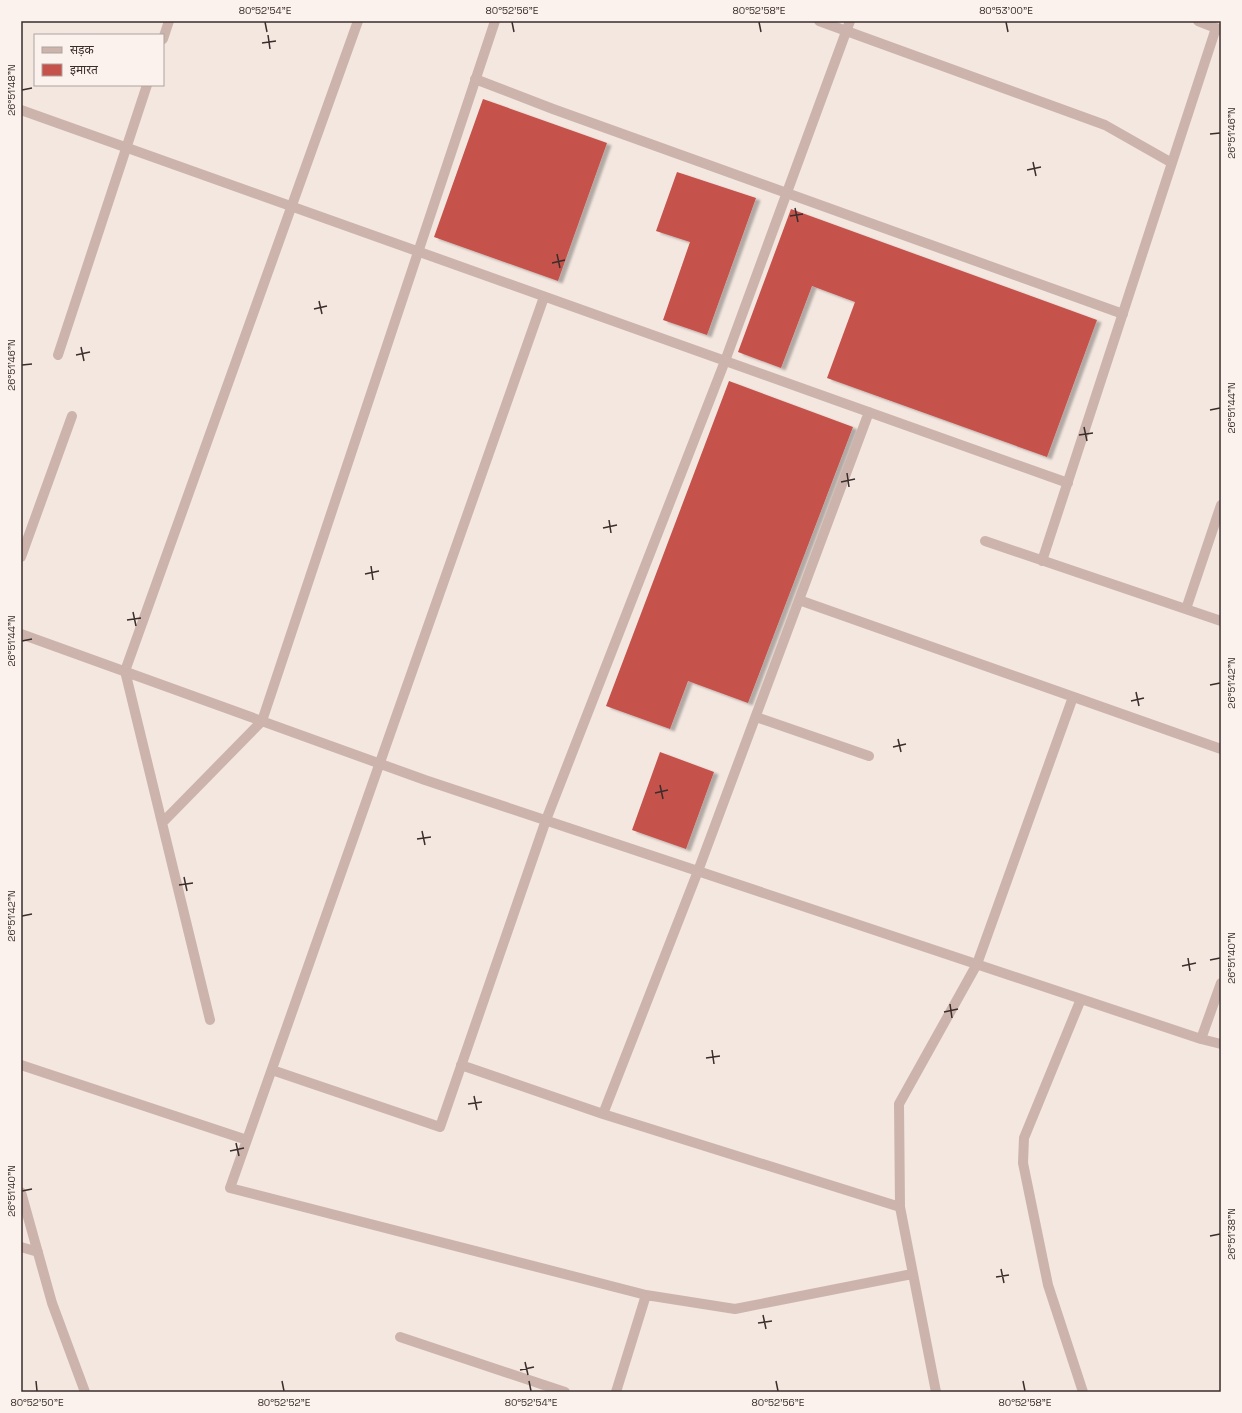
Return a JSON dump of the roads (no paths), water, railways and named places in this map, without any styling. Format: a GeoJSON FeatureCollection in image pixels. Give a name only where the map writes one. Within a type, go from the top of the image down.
{"type":"FeatureCollection","features":[{"type":"Feature","properties":{"kind":"street"},"geometry":{"type":"LineString","coordinates":[[164,36],[169,21]]}},
{"type":"Feature","properties":{"kind":"street"},"geometry":{"type":"LineString","coordinates":[[210,1020],[125,671],[358,21]]}},
{"type":"Feature","properties":{"kind":"street"},"geometry":{"type":"LineString","coordinates":[[162,823],[262,721],[417,251],[495,21]]}},
{"type":"Feature","properties":{"kind":"street"},"geometry":{"type":"LineString","coordinates":[[819,21],[848,26],[1105,125],[1172,163]]}},
{"type":"Feature","properties":{"kind":"street"},"geometry":{"type":"LineString","coordinates":[[1042,560],[1172,163],[1219,29],[1198,21]]}},
{"type":"Feature","properties":{"kind":"street"},"geometry":{"type":"LineString","coordinates":[[272,1070],[440,1127],[546,820],[725,362],[848,26]]}},
{"type":"Feature","properties":{"kind":"street"},"geometry":{"type":"LineString","coordinates":[[475,79],[553,109],[1123,314]]}},
{"type":"Feature","properties":{"kind":"street"},"geometry":{"type":"LineString","coordinates":[[58,355],[148,86]]}},
{"type":"Feature","properties":{"kind":"street"},"geometry":{"type":"LineString","coordinates":[[21,110],[1068,483]]}},
{"type":"Feature","properties":{"kind":"street"},"geometry":{"type":"LineString","coordinates":[[544,297],[381,764],[230,1188],[646,1295],[735,1310],[912,1274]]}},
{"type":"Feature","properties":{"kind":"street"},"geometry":{"type":"LineString","coordinates":[[603,1114],[698,871],[869,412]]}},
{"type":"Feature","properties":{"kind":"street"},"geometry":{"type":"LineString","coordinates":[[21,557],[72,416]]}},
{"type":"Feature","properties":{"kind":"street"},"geometry":{"type":"LineString","coordinates":[[1186,609],[1221,505]]}},
{"type":"Feature","properties":{"kind":"street"},"geometry":{"type":"LineString","coordinates":[[985,541],[1221,621]]}},
{"type":"Feature","properties":{"kind":"street"},"geometry":{"type":"LineString","coordinates":[[799,600],[1221,749]]}},
{"type":"Feature","properties":{"kind":"street"},"geometry":{"type":"LineString","coordinates":[[21,634],[381,764],[1081,999],[1221,1044]]}},
{"type":"Feature","properties":{"kind":"street"},"geometry":{"type":"LineString","coordinates":[[936,1392],[900,1207],[899,1104],[977,964],[1073,697]]}},
{"type":"Feature","properties":{"kind":"street"},"geometry":{"type":"LineString","coordinates":[[756,717],[869,756]]}},
{"type":"Feature","properties":{"kind":"street"},"geometry":{"type":"LineString","coordinates":[[1202,1039],[1221,983]]}},
{"type":"Feature","properties":{"kind":"street"},"geometry":{"type":"LineString","coordinates":[[1081,999],[1024,1138],[1023,1163],[1048,1285],[1083,1392]]}},
{"type":"Feature","properties":{"kind":"street"},"geometry":{"type":"LineString","coordinates":[[21,1065],[247,1140]]}},
{"type":"Feature","properties":{"kind":"street"},"geometry":{"type":"LineString","coordinates":[[461,1065],[603,1114],[900,1207]]}},
{"type":"Feature","properties":{"kind":"street"},"geometry":{"type":"LineString","coordinates":[[21,1192],[52,1304],[85,1392]]}},
{"type":"Feature","properties":{"kind":"street"},"geometry":{"type":"LineString","coordinates":[[21,1247],[38,1252]]}},
{"type":"Feature","properties":{"kind":"street"},"geometry":{"type":"LineString","coordinates":[[616,1392],[646,1295]]}},
{"type":"Feature","properties":{"kind":"street"},"geometry":{"type":"LineString","coordinates":[[400,1337],[565,1392]]}}]}
